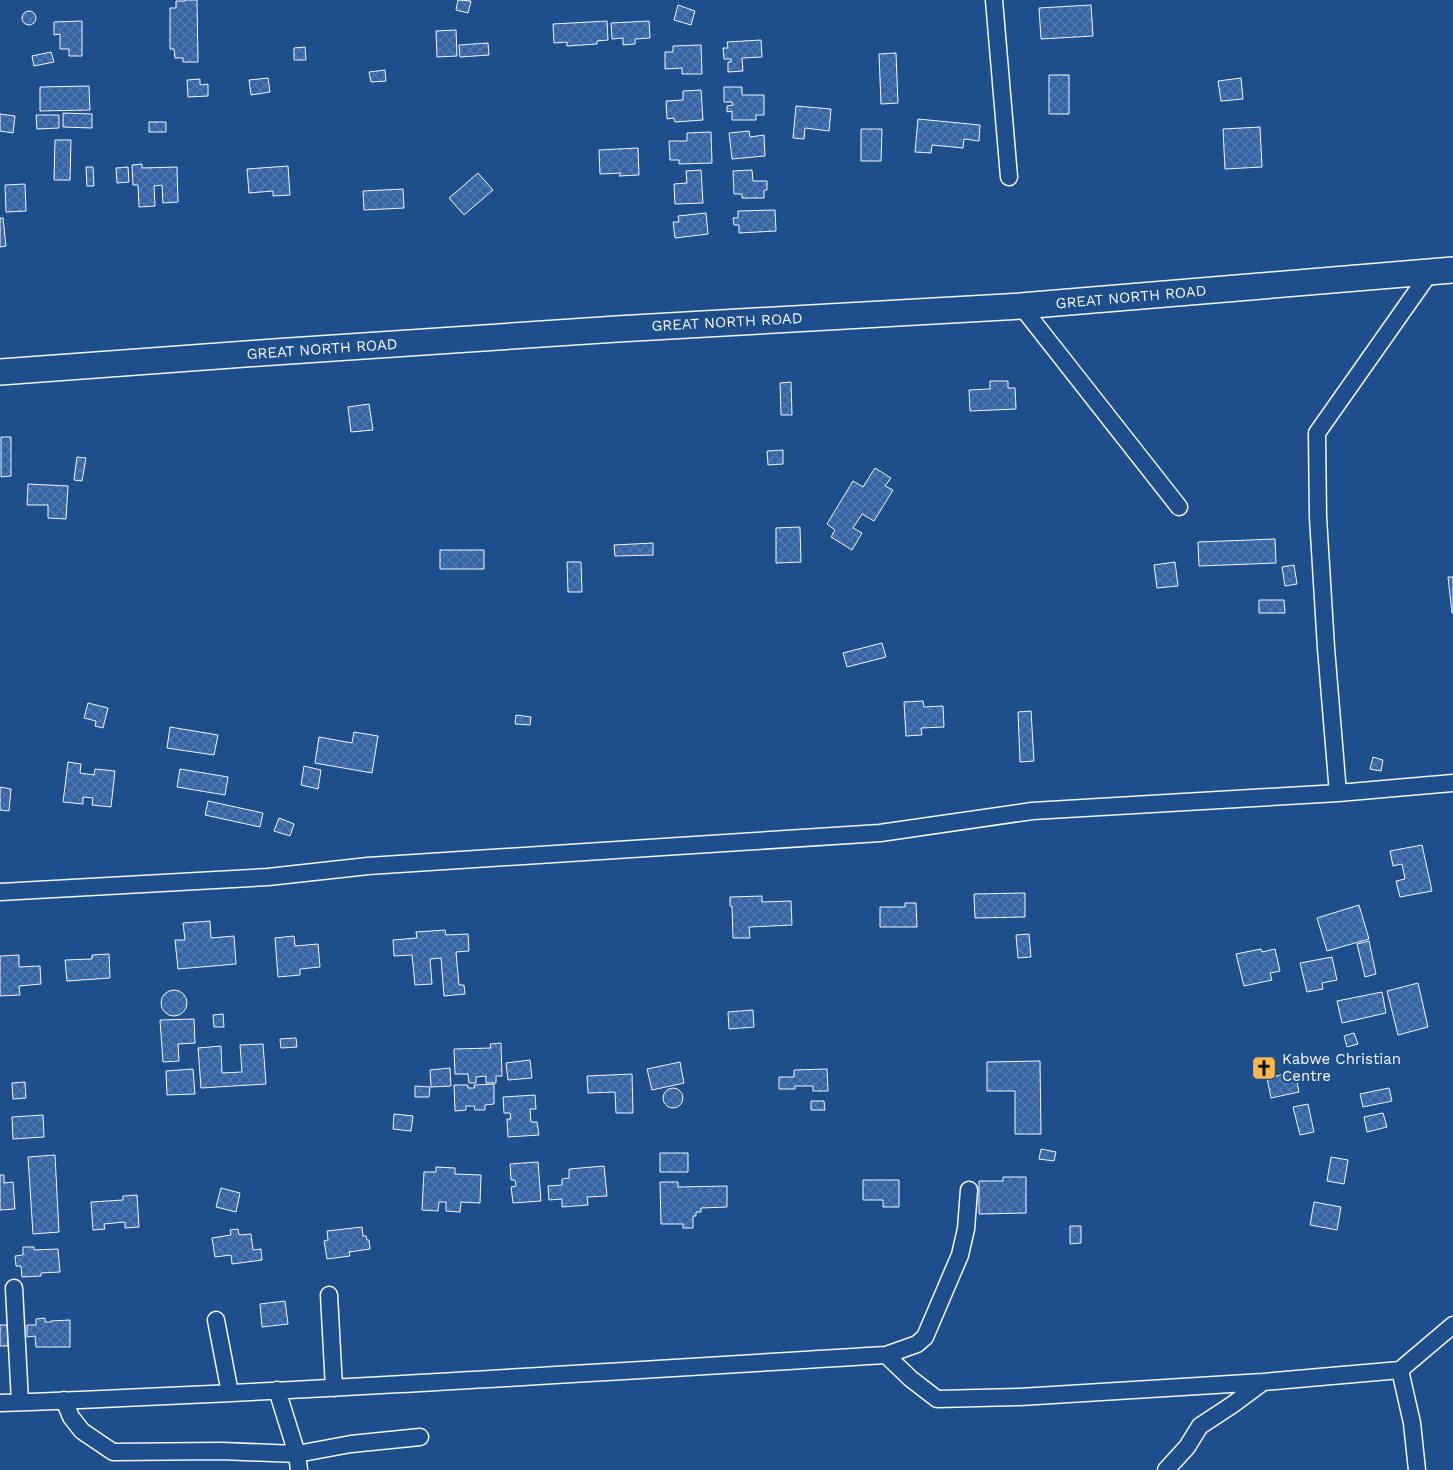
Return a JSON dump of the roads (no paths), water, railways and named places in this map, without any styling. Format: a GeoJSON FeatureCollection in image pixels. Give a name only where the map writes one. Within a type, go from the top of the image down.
{"type":"FeatureCollection","features":[{"type":"Feature","properties":{"kind":"highway","name":"GREAT NORTH ROAD"},"geometry":{"type":"LineString","coordinates":[[0,372],[617,329],[1021,306],[1442,270]]}},
{"type":"Feature","properties":{"kind":"street"},"geometry":{"type":"LineString","coordinates":[[994,0],[1009,177]]}},
{"type":"Feature","properties":{"kind":"street"},"geometry":{"type":"LineString","coordinates":[[1338,793],[1326,648],[1318,516],[1317,433],[1442,270]]}},
{"type":"Feature","properties":{"kind":"street"},"geometry":{"type":"LineString","coordinates":[[1021,306],[1179,507]]}},
{"type":"Feature","properties":{"kind":"street"},"geometry":{"type":"LineString","coordinates":[[0,892],[268,877],[368,866],[880,833],[1032,811],[1338,793],[1453,782]]}},
{"type":"Feature","properties":{"kind":"street"},"geometry":{"type":"LineString","coordinates":[[0,1403],[414,1384],[886,1355],[917,1344],[925,1337],[960,1255],[966,1229],[969,1190]]}},
{"type":"Feature","properties":{"kind":"street"},"geometry":{"type":"LineString","coordinates":[[14,1288],[20,1402]]}},
{"type":"Feature","properties":{"kind":"street"},"geometry":{"type":"LineString","coordinates":[[329,1295],[334,1388]]}},
{"type":"Feature","properties":{"kind":"street"},"geometry":{"type":"LineString","coordinates":[[216,1320],[230,1393]]}},
{"type":"Feature","properties":{"kind":"street"},"geometry":{"type":"LineString","coordinates":[[886,1355],[911,1379],[937,1399],[1020,1397],[1263,1382],[1400,1370],[1453,1325]]}},
{"type":"Feature","properties":{"kind":"street"},"geometry":{"type":"LineString","coordinates":[[1400,1370],[1412,1423],[1417,1470]]}},
{"type":"Feature","properties":{"kind":"street"},"geometry":{"type":"LineString","coordinates":[[1166,1470],[1187,1447],[1200,1426],[1263,1382]]}},
{"type":"Feature","properties":{"kind":"street"},"geometry":{"type":"LineString","coordinates":[[277,1390],[298,1462]]}},
{"type":"Feature","properties":{"kind":"street"},"geometry":{"type":"LineString","coordinates":[[64,1400],[71,1417],[82,1431],[113,1452],[221,1451],[298,1462],[351,1444],[420,1437]]}},
{"type":"Feature","properties":{"kind":"place","name":"Kabwe Christian Centre"},"geometry":{"type":"Point","coordinates":[1264,1068]}}]}
